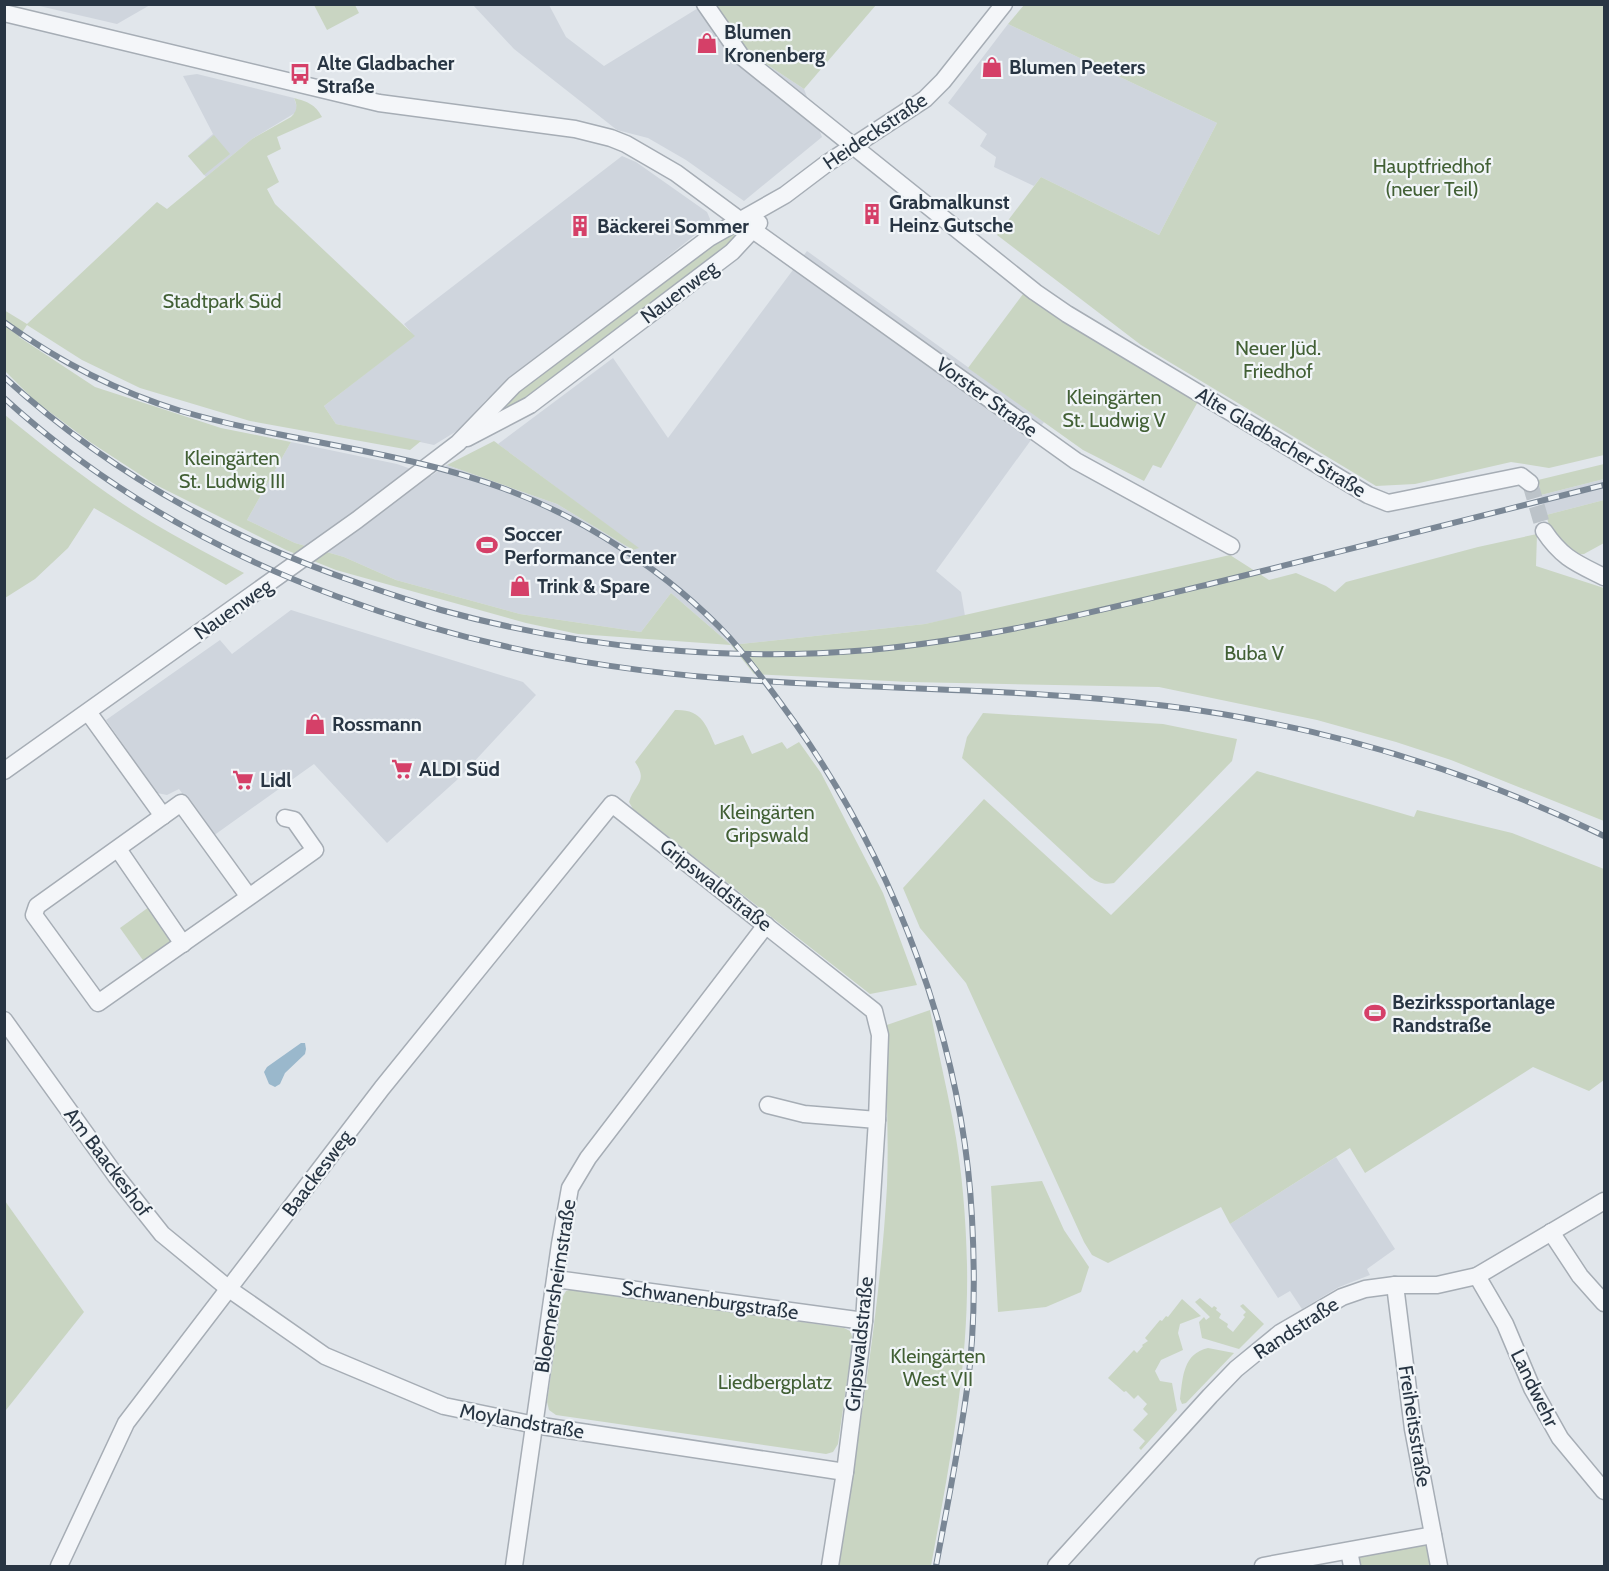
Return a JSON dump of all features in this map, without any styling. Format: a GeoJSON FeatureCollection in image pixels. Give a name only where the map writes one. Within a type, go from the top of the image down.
{"type":"FeatureCollection","features":[{"type":"Feature","properties":{"kind":"street","name":"Alte Gladbacher Straße"},"geometry":{"type":"LineString","coordinates":[[705,4],[741,56],[1043,297],[1368,495],[1388,503],[1521,476],[1530,483]]}},
{"type":"Feature","properties":{"kind":"street","name":"Heideckstraße"},"geometry":{"type":"LineString","coordinates":[[785,195],[852,146],[931,94],[1004,4]]}},
{"type":"Feature","properties":{"kind":"street"},"geometry":{"type":"LineString","coordinates":[[4,13],[379,103],[575,129],[611,138],[664,164],[747,225]]}},
{"type":"Feature","properties":{"kind":"street","name":"Nauenweg"},"geometry":{"type":"LineString","coordinates":[[4,771],[319,548],[458,442],[514,385],[709,238],[747,225],[785,195]]}},
{"type":"Feature","properties":{"kind":"street","name":"Nauenweg"},"geometry":{"type":"LineString","coordinates":[[458,442],[530,405],[732,252],[747,225]]}},
{"type":"Feature","properties":{"kind":"street","name":"Vorster Straße"},"geometry":{"type":"LineString","coordinates":[[747,225],[1076,461],[1232,546]]}},
{"type":"Feature","properties":{"kind":"street"},"geometry":{"type":"LineString","coordinates":[[1544,531],[1556,549],[1605,578]]}},
{"type":"Feature","properties":{"kind":"street"},"geometry":{"type":"LineString","coordinates":[[88,712],[163,816]]}},
{"type":"Feature","properties":{"kind":"street"},"geometry":{"type":"LineString","coordinates":[[249,897],[181,803],[37,906],[34,915],[98,1003],[183,944],[249,897],[315,850],[294,820],[285,818]]}},
{"type":"Feature","properties":{"kind":"street","name":"Gripswaldstraße"},"geometry":{"type":"LineString","coordinates":[[612,804],[874,1011],[880,1035],[864,1321],[845,1472],[830,1566]]}},
{"type":"Feature","properties":{"kind":"street","name":"Baackesweg"},"geometry":{"type":"LineString","coordinates":[[58,1566],[126,1423],[389,1080],[612,804]]}},
{"type":"Feature","properties":{"kind":"street"},"geometry":{"type":"LineString","coordinates":[[118,849],[183,944]]}},
{"type":"Feature","properties":{"kind":"street","name":"Bloemersheimstraße"},"geometry":{"type":"LineString","coordinates":[[514,1566],[570,1188],[588,1158],[766,925]]}},
{"type":"Feature","properties":{"kind":"street","name":"Am Baackeshof"},"geometry":{"type":"LineString","coordinates":[[4,1020],[111,1169],[162,1234],[229,1289]]}},
{"type":"Feature","properties":{"kind":"street"},"geometry":{"type":"LineString","coordinates":[[768,1105],[804,1114],[877,1120]]}},
{"type":"Feature","properties":{"kind":"street","name":"Randstraße"},"geometry":{"type":"LineString","coordinates":[[1056,1566],[1210,1395],[1264,1346],[1305,1317],[1342,1297],[1365,1289],[1395,1285],[1437,1285],[1477,1276],[1605,1201]]}},
{"type":"Feature","properties":{"kind":"street"},"geometry":{"type":"LineString","coordinates":[[1551,1232],[1580,1276],[1605,1303]]}},
{"type":"Feature","properties":{"kind":"street","name":"Landwehr"},"geometry":{"type":"LineString","coordinates":[[1477,1276],[1505,1324],[1532,1388],[1560,1438],[1605,1491]]}},
{"type":"Feature","properties":{"kind":"street","name":"Schwanenburgstraße"},"geometry":{"type":"LineString","coordinates":[[556,1279],[864,1321]]}},
{"type":"Feature","properties":{"kind":"street","name":"Freiheitsstraße"},"geometry":{"type":"LineString","coordinates":[[1395,1285],[1413,1429],[1439,1566]]}},
{"type":"Feature","properties":{"kind":"street","name":"Moylandstraße"},"geometry":{"type":"LineString","coordinates":[[229,1289],[325,1356],[444,1406],[535,1425],[845,1472]]}},
{"type":"Feature","properties":{"kind":"street"},"geometry":{"type":"LineString","coordinates":[[1263,1566],[1321,1555],[1350,1559],[1433,1535]]}},
{"type":"Feature","properties":{"kind":"shaded area"},"geometry":{"type":"Polygon","coordinates":[[[35,5],[150,5],[117,24],[35,5]]]}},
{"type":"Feature","properties":{"kind":"shaded area"},"geometry":{"type":"Polygon","coordinates":[[[473,5],[549,5],[566,37],[604,66],[703,5],[716,5],[748,52],[804,89],[822,137],[744,201],[686,160],[648,138],[617,130],[514,49],[473,5]]]}},
{"type":"Feature","properties":{"kind":"shaded area","name":"Blumen Peeters"},"geometry":{"type":"Polygon","coordinates":[[[1008,24],[1217,123],[1159,235],[1041,177],[1034,186],[994,167],[996,157],[980,146],[987,134],[948,103],[1008,24]]]}},
{"type":"Feature","properties":{"kind":"shaded area"},"geometry":{"type":"Polygon","coordinates":[[[197,74],[294,98],[297,107],[295,113],[252,139],[206,177],[188,156],[213,134],[183,76],[197,74]]]}},
{"type":"Feature","properties":{"kind":"shaded area"},"geometry":{"type":"Polygon","coordinates":[[[622,156],[636,162],[707,212],[710,219],[709,224],[486,400],[460,429],[434,445],[336,424],[324,406],[414,336],[404,324],[622,156]]]}},
{"type":"Feature","properties":{"kind":"shaded area"},"geometry":{"type":"Polygon","coordinates":[[[807,251],[1044,422],[936,571],[961,592],[965,616],[925,624],[731,645],[671,593],[641,632],[520,614],[396,580],[344,557],[295,543],[247,520],[291,442],[397,464],[431,476],[447,465],[557,504],[633,550],[638,548],[498,444],[613,358],[668,438],[807,251]]]}},
{"type":"Feature","properties":{"kind":"shaded area"},"geometry":{"type":"Polygon","coordinates":[[[1604,479],[1604,500],[1546,515],[1541,495],[1604,479]]]}},
{"type":"Feature","properties":{"kind":"shaded area"},"geometry":{"type":"Polygon","coordinates":[[[291,610],[523,682],[536,695],[458,779],[387,843],[314,764],[213,836],[179,789],[167,795],[157,793],[106,720],[220,640],[232,654],[291,610]]]}},
{"type":"Feature","properties":{"kind":"shaded area"},"geometry":{"type":"Polygon","coordinates":[[[1336,1157],[1395,1249],[1367,1269],[1370,1275],[1339,1287],[1302,1309],[1290,1291],[1278,1298],[1230,1224],[1336,1157]]]}},
{"type":"Feature","properties":{"kind":"green space"},"geometry":{"type":"Polygon","coordinates":[[[314,5],[355,5],[359,13],[327,30],[314,5]]]}},
{"type":"Feature","properties":{"kind":"green space"},"geometry":{"type":"Polygon","coordinates":[[[716,5],[876,5],[804,89],[748,52],[716,5]]]}},
{"type":"Feature","properties":{"kind":"green space","name":"Hauptfriedhof (neuer Teil)"},"geometry":{"type":"Polygon","coordinates":[[[1024,5],[1604,5],[1604,455],[1549,468],[1511,462],[1415,484],[1376,486],[1141,345],[997,235],[1041,177],[1159,235],[1217,123],[1008,24],[1024,5]]]}},
{"type":"Feature","properties":{"kind":"green space","name":"Stadtpark Süd"},"geometry":{"type":"Polygon","coordinates":[[[294,98],[311,104],[322,117],[277,137],[281,149],[267,156],[279,182],[267,189],[275,204],[415,336],[324,406],[336,424],[421,441],[410,450],[250,421],[140,388],[82,360],[27,325],[19,337],[95,387],[221,428],[291,442],[247,520],[295,543],[344,557],[396,580],[520,614],[641,632],[671,593],[731,645],[578,634],[526,623],[336,570],[286,550],[156,485],[90,442],[35,401],[5,371],[4,310],[27,324],[157,202],[167,209],[252,139],[291,117],[296,108],[294,98]]]}},
{"type":"Feature","properties":{"kind":"green space"},"geometry":{"type":"Polygon","coordinates":[[[214,135],[230,154],[204,175],[188,156],[214,135]]]}},
{"type":"Feature","properties":{"kind":"green space"},"geometry":{"type":"Polygon","coordinates":[[[739,231],[740,236],[526,401],[507,411],[502,409],[502,404],[713,241],[739,231]]]}},
{"type":"Feature","properties":{"kind":"green space","name":"Kleingärten St. Ludwig V"},"geometry":{"type":"Polygon","coordinates":[[[1026,290],[1200,398],[1161,468],[1153,465],[1144,481],[1083,450],[968,368],[1026,290]]]}},
{"type":"Feature","properties":{"kind":"green space"},"geometry":{"type":"Polygon","coordinates":[[[5,415],[123,504],[244,573],[226,585],[94,508],[68,548],[35,579],[5,598],[5,415]]]}},
{"type":"Feature","properties":{"kind":"green space"},"geometry":{"type":"Polygon","coordinates":[[[494,441],[639,548],[633,550],[557,504],[447,465],[494,441]]]}},
{"type":"Feature","properties":{"kind":"green space"},"geometry":{"type":"Polygon","coordinates":[[[1604,464],[1604,479],[1541,495],[1538,480],[1604,464]]]}},
{"type":"Feature","properties":{"kind":"green space"},"geometry":{"type":"Polygon","coordinates":[[[1604,500],[1604,543],[1584,554],[1574,555],[1550,528],[1546,515],[1604,500]]]}},
{"type":"Feature","properties":{"kind":"green space","name":"Buba V"},"geometry":{"type":"Polygon","coordinates":[[[1537,534],[1536,566],[1604,588],[1604,821],[1451,760],[1396,742],[1317,720],[1159,687],[909,682],[754,674],[731,645],[925,624],[1230,555],[1269,580],[1296,573],[1335,592],[1346,582],[1537,534]]]}},
{"type":"Feature","properties":{"kind":"green space","name":"Kleingärten Gripswald"},"geometry":{"type":"Polygon","coordinates":[[[675,710],[684,710],[697,715],[706,725],[715,745],[743,735],[752,754],[782,742],[787,749],[799,742],[821,773],[883,893],[917,985],[870,994],[633,809],[629,802],[641,779],[635,762],[675,710]]]}},
{"type":"Feature","properties":{"kind":"green space"},"geometry":{"type":"Polygon","coordinates":[[[983,713],[1163,724],[1237,739],[1232,761],[1114,883],[1104,884],[1090,877],[962,758],[967,737],[983,713]]]}},
{"type":"Feature","properties":{"kind":"green space","name":"Bezirkssportanlage Randstraße"},"geometry":{"type":"Polygon","coordinates":[[[1257,771],[1414,817],[1417,810],[1512,833],[1604,869],[1604,1080],[1589,1091],[1533,1067],[1365,1173],[1350,1148],[1230,1224],[1221,1207],[1108,1263],[1092,1255],[1084,1242],[966,983],[920,928],[903,888],[984,799],[1111,915],[1257,771]]]}},
{"type":"Feature","properties":{"kind":"green space"},"geometry":{"type":"Polygon","coordinates":[[[149,907],[172,942],[145,963],[120,928],[149,907]]]}},
{"type":"Feature","properties":{"kind":"green space","name":"Kleingärten West VII"},"geometry":{"type":"Polygon","coordinates":[[[930,1010],[956,1139],[966,1229],[965,1341],[951,1454],[931,1566],[839,1566],[867,1376],[884,1234],[888,1146],[884,1026],[930,1010]]]}},
{"type":"Feature","properties":{"kind":"green space"},"geometry":{"type":"Polygon","coordinates":[[[1042,1181],[1064,1230],[1089,1267],[1081,1292],[1046,1307],[998,1312],[991,1186],[1042,1181]]]}},
{"type":"Feature","properties":{"kind":"green space"},"geometry":{"type":"Polygon","coordinates":[[[5,1201],[84,1312],[6,1410],[4,1409],[5,1201]]]}},
{"type":"Feature","properties":{"kind":"green space","name":"Liedbergplatz"},"geometry":{"type":"Polygon","coordinates":[[[573,1289],[844,1328],[850,1331],[853,1339],[838,1444],[833,1452],[826,1454],[556,1415],[549,1410],[547,1402],[562,1298],[566,1291],[573,1289]]]}},
{"type":"Feature","properties":{"kind":"green space"},"geometry":{"type":"Polygon","coordinates":[[[1200,1298],[1212,1308],[1214,1306],[1217,1308],[1216,1310],[1221,1314],[1219,1318],[1228,1324],[1227,1327],[1233,1332],[1245,1317],[1243,1315],[1246,1312],[1240,1306],[1243,1304],[1264,1324],[1239,1349],[1202,1338],[1199,1322],[1204,1317],[1206,1320],[1210,1317],[1195,1302],[1200,1298]]]}},
{"type":"Feature","properties":{"kind":"green space"},"geometry":{"type":"Polygon","coordinates":[[[1182,1299],[1201,1316],[1180,1324],[1178,1333],[1183,1350],[1161,1360],[1155,1371],[1160,1381],[1172,1383],[1177,1410],[1141,1450],[1139,1448],[1145,1441],[1133,1430],[1148,1414],[1143,1409],[1147,1404],[1138,1395],[1134,1399],[1108,1378],[1134,1350],[1137,1353],[1148,1341],[1145,1338],[1156,1324],[1166,1316],[1168,1317],[1182,1299]]]}},
{"type":"Feature","properties":{"kind":"green space"},"geometry":{"type":"Polygon","coordinates":[[[1208,1348],[1234,1353],[1186,1403],[1182,1404],[1180,1399],[1186,1367],[1194,1355],[1208,1348]]]}},
{"type":"Feature","properties":{"kind":"green space"},"geometry":{"type":"Polygon","coordinates":[[[1424,1544],[1427,1547],[1431,1566],[1356,1566],[1357,1556],[1424,1544]]]}},
{"type":"Feature","properties":{"kind":"water"},"geometry":{"type":"Polygon","coordinates":[[[301,1043],[305,1043],[305,1054],[285,1073],[280,1084],[275,1087],[269,1084],[264,1072],[267,1067],[301,1043]]]}},
{"type":"Feature","properties":{"kind":"tunnel"},"geometry":{"type":"LineString","coordinates":[[1530,483],[1544,531]]}},
{"type":"Feature","properties":{"kind":"railway"},"geometry":{"type":"LineString","coordinates":[[4,322],[46,350],[89,374],[134,395],[181,411],[221,422],[425,465],[505,489],[535,501],[596,532],[654,570],[706,614],[729,637],[763,679],[831,778],[864,836],[893,896],[918,958],[955,1087],[966,1152],[972,1218],[973,1325],[964,1411],[936,1566]]}},
{"type":"Feature","properties":{"kind":"railway"},"geometry":{"type":"LineString","coordinates":[[4,377],[43,411],[127,472],[217,524],[312,566],[421,604],[493,623],[599,643],[708,653],[816,653],[869,650],[1001,631],[1175,593],[1604,485]]}},
{"type":"Feature","properties":{"kind":"railway"},"geometry":{"type":"LineString","coordinates":[[4,398],[80,460],[161,513],[247,559],[337,596],[430,627],[525,651],[621,667],[718,678],[1055,695],[1224,714],[1336,738],[1445,770],[1499,790],[1604,836]]}},
{"type":"Feature","properties":{"kind":"place","name":"Blumen Kronenberg"},"geometry":{"type":"Point","coordinates":[707,43]}},
{"type":"Feature","properties":{"kind":"place","name":"Blumen Peeters"},"geometry":{"type":"Point","coordinates":[992,67]}},
{"type":"Feature","properties":{"kind":"place","name":"Alte Gladbacher Straße"},"geometry":{"type":"Point","coordinates":[300,74]}},
{"type":"Feature","properties":{"kind":"place","name":"Grabmalkunst Heinz Gutsche"},"geometry":{"type":"Point","coordinates":[872,214]}},
{"type":"Feature","properties":{"kind":"place","name":"Bäckerei Sommer"},"geometry":{"type":"Point","coordinates":[580,226]}},
{"type":"Feature","properties":{"kind":"place","name":"Soccer Performance Center"},"geometry":{"type":"Point","coordinates":[487,545]}},
{"type":"Feature","properties":{"kind":"place","name":"Trink & Spare"},"geometry":{"type":"Point","coordinates":[520,586]}},
{"type":"Feature","properties":{"kind":"place","name":"Rossmann"},"geometry":{"type":"Point","coordinates":[315,724]}},
{"type":"Feature","properties":{"kind":"place","name":"ALDI Süd"},"geometry":{"type":"Point","coordinates":[402,769]}},
{"type":"Feature","properties":{"kind":"place","name":"Lidl"},"geometry":{"type":"Point","coordinates":[243,780]}},
{"type":"Feature","properties":{"kind":"place","name":"Bezirkssportanlage Randstraße"},"geometry":{"type":"Point","coordinates":[1375,1013]}},
{"type":"Feature","properties":{"kind":"park label","name":"Neuer Jüd. Friedhof"},"geometry":{"type":"Point","coordinates":[1278,360]}},
{"type":"Feature","properties":{"kind":"park label","name":"Kleingärten St. Ludwig III"},"geometry":{"type":"Point","coordinates":[232,470]}}]}
